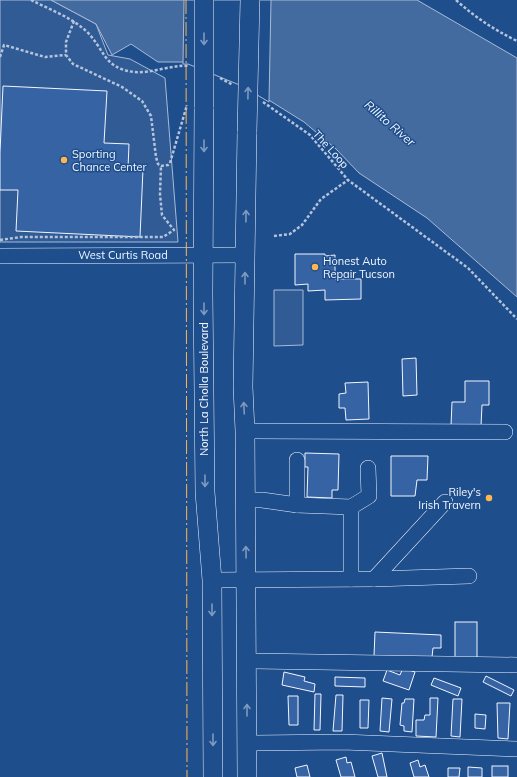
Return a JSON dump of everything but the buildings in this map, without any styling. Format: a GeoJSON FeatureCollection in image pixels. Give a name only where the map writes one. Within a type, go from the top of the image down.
{"type":"FeatureCollection","features":[{"type":"Feature","properties":{"kind":"main road","name":"North La Cholla Boulevard"},"geometry":{"type":"LineString","coordinates":[[204,0],[197,103],[204,256],[205,492],[212,580],[213,777]]}},
{"type":"Feature","properties":{"kind":"main road"},"geometry":{"type":"LineString","coordinates":[[247,777],[246,500],[243,387],[250,0]]}},
{"type":"Feature","properties":{"kind":"street","name":"West Curtis Road"},"geometry":{"type":"LineString","coordinates":[[0,256],[246,255]]}},
{"type":"Feature","properties":{"kind":"street"},"geometry":{"type":"LineString","coordinates":[[245,431],[505,432]]}},
{"type":"Feature","properties":{"kind":"street"},"geometry":{"type":"LineString","coordinates":[[297,460],[298,506]]}},
{"type":"Feature","properties":{"kind":"street"},"geometry":{"type":"LineString","coordinates":[[246,500],[267,500],[298,506],[351,507],[369,496],[368,468]]}},
{"type":"Feature","properties":{"kind":"street"},"geometry":{"type":"LineString","coordinates":[[374,579],[445,502]]}},
{"type":"Feature","properties":{"kind":"street"},"geometry":{"type":"LineString","coordinates":[[351,507],[351,579]]}},
{"type":"Feature","properties":{"kind":"street"},"geometry":{"type":"LineString","coordinates":[[212,580],[374,579],[469,576]]}},
{"type":"Feature","properties":{"kind":"street"},"geometry":{"type":"LineString","coordinates":[[247,661],[517,665]]}},
{"type":"Feature","properties":{"kind":"street"},"geometry":{"type":"LineString","coordinates":[[247,743],[343,742],[517,749]]}},
{"type":"Feature","properties":{"kind":"path"},"geometry":{"type":"LineString","coordinates":[[31,0],[74,21],[96,42],[104,57],[118,68],[136,72],[192,66]]}},
{"type":"Feature","properties":{"kind":"path"},"geometry":{"type":"LineString","coordinates":[[456,0],[469,12],[490,27],[517,41]]}},
{"type":"Feature","properties":{"kind":"path"},"geometry":{"type":"LineString","coordinates":[[0,240],[21,238],[163,238],[174,230],[162,215],[160,194],[161,166],[158,164],[156,157],[151,116],[142,101],[122,87],[73,64],[66,55],[66,42],[74,21]]}},
{"type":"Feature","properties":{"kind":"path"},"geometry":{"type":"LineString","coordinates":[[0,57],[4,45],[45,57],[66,55]]}},
{"type":"Feature","properties":{"kind":"path"},"geometry":{"type":"LineString","coordinates":[[216,76],[235,86]]}},
{"type":"Feature","properties":{"kind":"path","name":"The Loop"},"geometry":{"type":"LineString","coordinates":[[261,100],[310,135],[348,180],[468,268],[517,319]]}},
{"type":"Feature","properties":{"kind":"path"},"geometry":{"type":"LineString","coordinates":[[161,166],[168,165],[170,163],[197,103]]}},
{"type":"Feature","properties":{"kind":"path"},"geometry":{"type":"LineString","coordinates":[[274,236],[290,234],[302,225],[321,199],[348,180]]}},
{"type":"Feature","properties":{"kind":"shaded area"},"geometry":{"type":"Polygon","coordinates":[[[0,0],[51,0],[96,24],[108,55],[130,59],[165,78],[178,242],[0,242],[0,0]]]}},
{"type":"Feature","properties":{"kind":"shaded area"},"geometry":{"type":"Polygon","coordinates":[[[274,290],[303,290],[303,345],[274,346],[274,290]]]}},
{"type":"Feature","properties":{"kind":"water","name":"Rillito River"},"geometry":{"type":"Polygon","coordinates":[[[51,0],[417,0],[517,58],[517,297],[427,218],[359,173],[336,149],[304,122],[243,84],[188,62],[158,62],[131,44],[112,55],[96,24],[51,0]]]}},
{"type":"Feature","properties":{"kind":"pier"},"geometry":{"type":"Polygon","coordinates":[[[184,0],[271,0],[269,102],[242,86],[188,64],[183,64],[184,0]]]}},
{"type":"Feature","properties":{"kind":"power"},"geometry":{"type":"LineString","coordinates":[[186,0],[187,777]]}},
{"type":"Feature","properties":{"kind":"place","name":"Sporting Chance Center"},"geometry":{"type":"Point","coordinates":[64,160]}},
{"type":"Feature","properties":{"kind":"place","name":"Honest Auto Repair Tucson"},"geometry":{"type":"Point","coordinates":[315,267]}},
{"type":"Feature","properties":{"kind":"place","name":"Riley's Irish Travern"},"geometry":{"type":"Point","coordinates":[489,498]}}]}
